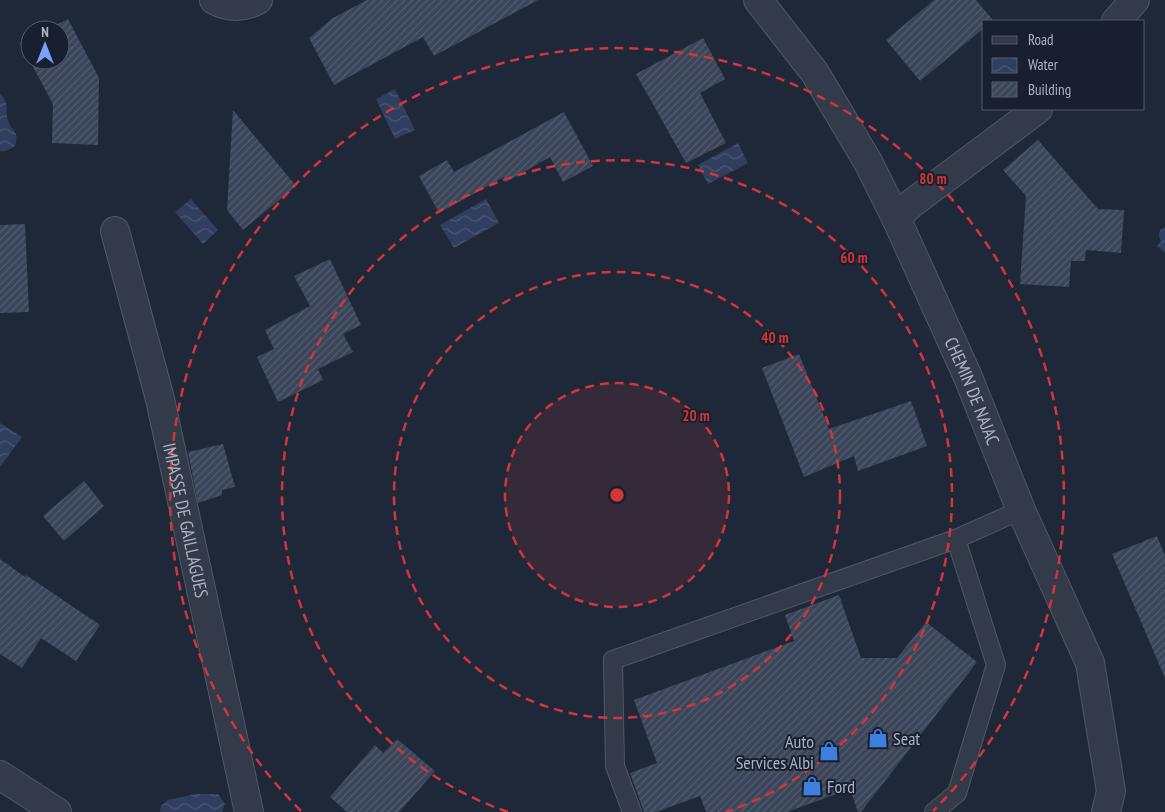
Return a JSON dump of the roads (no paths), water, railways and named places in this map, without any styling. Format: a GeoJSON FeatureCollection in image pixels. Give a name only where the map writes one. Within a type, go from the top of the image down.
{"type":"FeatureCollection","features":[{"type":"Feature","properties":{"kind":"street"},"geometry":{"type":"LineString","coordinates":[[214,0],[223,5],[240,7],[258,0]]}},
{"type":"Feature","properties":{"kind":"street","name":"CHEMIN DE NAJAC"},"geometry":{"type":"LineString","coordinates":[[758,0],[815,73],[868,162],[896,218],[968,377],[1021,510],[1090,664],[1111,791],[1106,812]]}},
{"type":"Feature","properties":{"kind":"street"},"geometry":{"type":"LineString","coordinates":[[1117,20],[1135,0]]}},
{"type":"Feature","properties":{"kind":"street"},"geometry":{"type":"LineString","coordinates":[[896,218],[911,204],[1037,110]]}},
{"type":"Feature","properties":{"kind":"street","name":"IMPASSE DE GAILLAGUES"},"geometry":{"type":"LineString","coordinates":[[115,231],[160,399],[249,812]]}},
{"type":"Feature","properties":{"kind":"street"},"geometry":{"type":"LineString","coordinates":[[0,775],[57,812]]}},
{"type":"Feature","properties":{"kind":"lane"},"geometry":{"type":"LineString","coordinates":[[632,812],[615,766],[613,660],[956,539],[1021,510]]}},
{"type":"Feature","properties":{"kind":"lane"},"geometry":{"type":"LineString","coordinates":[[934,812],[957,792],[996,665],[956,539]]}},
{"type":"Feature","properties":{"kind":"water"},"geometry":{"type":"Polygon","coordinates":[[[395,89],[415,130],[395,139],[376,99],[395,89]]]}},
{"type":"Feature","properties":{"kind":"water"},"geometry":{"type":"Polygon","coordinates":[[[0,94],[6,104],[9,124],[16,133],[15,146],[6,151],[0,151],[0,94]]]}},
{"type":"Feature","properties":{"kind":"water"},"geometry":{"type":"Polygon","coordinates":[[[738,143],[748,163],[708,184],[698,165],[738,143]]]}},
{"type":"Feature","properties":{"kind":"water"},"geometry":{"type":"Polygon","coordinates":[[[191,199],[218,230],[203,244],[175,212],[191,199]]]}},
{"type":"Feature","properties":{"kind":"water"},"geometry":{"type":"Polygon","coordinates":[[[486,199],[499,223],[454,248],[440,225],[486,199]]]}},
{"type":"Feature","properties":{"kind":"water"},"geometry":{"type":"Polygon","coordinates":[[[1165,228],[1165,253],[1157,246],[1161,242],[1160,230],[1165,228]]]}},
{"type":"Feature","properties":{"kind":"water"},"geometry":{"type":"Polygon","coordinates":[[[0,423],[22,437],[0,467],[0,423]]]}},
{"type":"Feature","properties":{"kind":"water"},"geometry":{"type":"Polygon","coordinates":[[[195,794],[218,794],[225,804],[222,812],[160,812],[161,806],[168,800],[195,794]]]}},
{"type":"Feature","properties":{"kind":"place","name":"Seat"},"geometry":{"type":"Point","coordinates":[878,738]}},
{"type":"Feature","properties":{"kind":"place","name":"Auto Services Albi"},"geometry":{"type":"Point","coordinates":[829,751]}},
{"type":"Feature","properties":{"kind":"place","name":"Ford"},"geometry":{"type":"Point","coordinates":[812,786]}}]}
